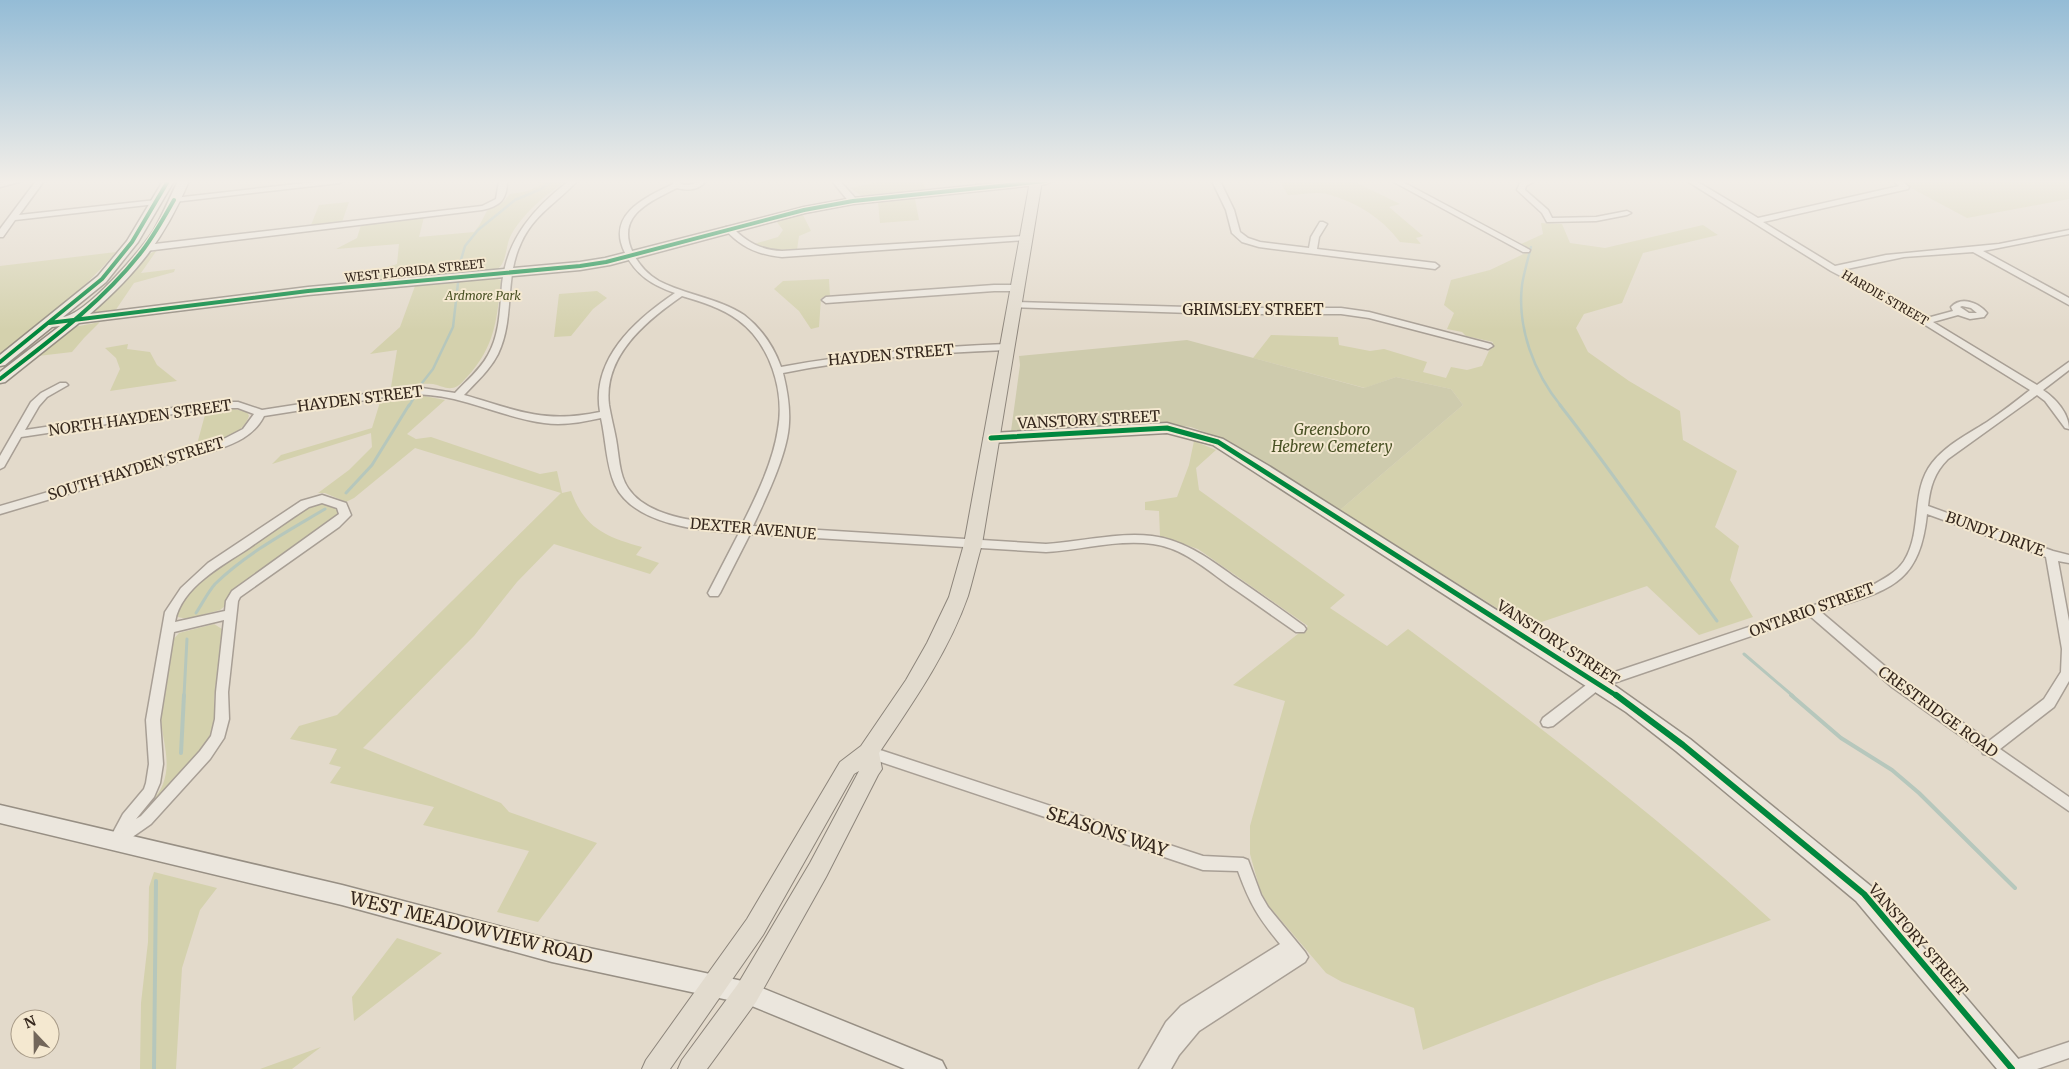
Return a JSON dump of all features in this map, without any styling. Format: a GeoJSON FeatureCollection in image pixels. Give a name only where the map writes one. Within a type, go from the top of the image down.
{"type":"FeatureCollection","features":[{"type":"Feature","properties":{"kind":"main road"},"geometry":{"type":"LineString","coordinates":[[655,1069],[755,927],[847,768],[868,752],[926,664],[958,597],[974,544],[1027,231]]}},
{"type":"Feature","properties":{"kind":"main road"},"geometry":{"type":"LineString","coordinates":[[691,1069],[747,993],[818,870],[870,769],[868,752]]}},
{"type":"Feature","properties":{"kind":"street"},"geometry":{"type":"LineString","coordinates":[[0,362],[95,286],[112,268],[139,231]]}},
{"type":"Feature","properties":{"kind":"street"},"geometry":{"type":"LineString","coordinates":[[0,379],[74,320],[119,279],[158,231]]}},
{"type":"Feature","properties":{"kind":"street"},"geometry":{"type":"LineString","coordinates":[[146,248],[288,231]]}},
{"type":"Feature","properties":{"kind":"street"},"geometry":{"type":"LineString","coordinates":[[458,396],[496,350],[502,331],[508,272],[514,247],[523,231]]}},
{"type":"Feature","properties":{"kind":"street"},"geometry":{"type":"LineString","coordinates":[[625,231],[623,238],[635,265],[658,284],[710,301],[742,318],[767,345],[777,371],[784,407],[781,443],[747,530],[714,592]]}},
{"type":"Feature","properties":{"kind":"street","name":"WEST FLORIDA STREET"},"geometry":{"type":"LineString","coordinates":[[50,323],[308,292],[580,266],[722,231]]}},
{"type":"Feature","properties":{"kind":"street"},"geometry":{"type":"LineString","coordinates":[[731,231],[739,241],[749,247],[759,251],[782,254],[1025,238]]}},
{"type":"Feature","properties":{"kind":"street"},"geometry":{"type":"LineString","coordinates":[[1235,231],[1241,238],[1259,244],[1435,266]]}},
{"type":"Feature","properties":{"kind":"street"},"geometry":{"type":"LineString","coordinates":[[1312,251],[1318,231]]}},
{"type":"Feature","properties":{"kind":"street"},"geometry":{"type":"LineString","coordinates":[[1490,231],[1526,250]]}},
{"type":"Feature","properties":{"kind":"street","name":"HARDIE STREET"},"geometry":{"type":"LineString","coordinates":[[1772,231],[1834,269],[1880,293],[2037,390],[2049,399],[2069,426]]}},
{"type":"Feature","properties":{"kind":"street"},"geometry":{"type":"LineString","coordinates":[[1834,269],[1882,257],[1944,250],[1974,249],[2068,233]]}},
{"type":"Feature","properties":{"kind":"street"},"geometry":{"type":"LineString","coordinates":[[1974,249],[2069,302]]}},
{"type":"Feature","properties":{"kind":"street"},"geometry":{"type":"LineString","coordinates":[[826,300],[1016,288]]}},
{"type":"Feature","properties":{"kind":"street","name":"DEXTER AVENUE"},"geometry":{"type":"LineString","coordinates":[[682,292],[646,320],[619,348],[604,382],[605,414],[624,491],[654,513],[676,521],[707,527],[974,544]]}},
{"type":"Feature","properties":{"kind":"street","name":"GRIMSLEY STREET"},"geometry":{"type":"LineString","coordinates":[[1014,305],[1222,311],[1341,311],[1369,315],[1488,346]]}},
{"type":"Feature","properties":{"kind":"street"},"geometry":{"type":"LineString","coordinates":[[1926,321],[1959,312]]}},
{"type":"Feature","properties":{"kind":"street","name":"HAYDEN STREET"},"geometry":{"type":"LineString","coordinates":[[777,371],[824,361],[869,356],[1006,347]]}},
{"type":"Feature","properties":{"kind":"street","name":"ONTARIO STREET"},"geometry":{"type":"LineString","coordinates":[[1548,722],[1598,683],[1875,589],[1899,575],[1910,560],[1919,541],[1926,483],[1941,459],[2037,390],[2069,364]]}},
{"type":"Feature","properties":{"kind":"street"},"geometry":{"type":"LineString","coordinates":[[0,464],[35,404],[44,395],[63,385]]}},
{"type":"Feature","properties":{"kind":"street","name":"HAYDEN STREET"},"geometry":{"type":"LineString","coordinates":[[260,413],[404,391],[424,390],[458,396],[536,419],[558,421],[605,414]]}},
{"type":"Feature","properties":{"kind":"street","name":"NORTH HAYDEN STREET"},"geometry":{"type":"LineString","coordinates":[[18,434],[213,405],[238,404],[252,408],[260,413]]}},
{"type":"Feature","properties":{"kind":"street","name":"SOUTH HAYDEN STREET"},"geometry":{"type":"LineString","coordinates":[[0,510],[212,448],[237,438],[250,430],[260,413]]}},
{"type":"Feature","properties":{"kind":"street","name":"VANSTORY STREET"},"geometry":{"type":"LineString","coordinates":[[991,438],[1158,428],[1182,431],[1211,440],[1264,470],[1598,683],[1634,707],[1683,745],[1864,894],[2012,1069]]}},
{"type":"Feature","properties":{"kind":"street"},"geometry":{"type":"LineString","coordinates":[[327,499],[342,506],[345,512],[342,518],[236,594],[230,614],[222,692],[222,719],[217,738],[146,820],[116,840],[128,818],[149,793],[153,783],[156,764],[154,712],[171,612],[180,596],[190,584],[209,568],[311,501],[327,499]]}},
{"type":"Feature","properties":{"kind":"street","name":"BUNDY DRIVE"},"geometry":{"type":"LineString","coordinates":[[1922,508],[2051,555],[2069,559]]}},
{"type":"Feature","properties":{"kind":"street"},"geometry":{"type":"LineString","coordinates":[[974,544],[1056,548],[1131,538],[1169,544],[1199,558],[1300,629]]}},
{"type":"Feature","properties":{"kind":"street"},"geometry":{"type":"LineString","coordinates":[[1988,750],[2049,702],[2067,673],[2068,649],[2051,555]]}},
{"type":"Feature","properties":{"kind":"street","name":"CRESTRIDGE ROAD"},"geometry":{"type":"LineString","coordinates":[[1812,611],[1896,683],[1988,750],[2069,805]]}},
{"type":"Feature","properties":{"kind":"street"},"geometry":{"type":"LineString","coordinates":[[169,628],[230,614]]}},
{"type":"Feature","properties":{"kind":"street","name":"SEASONS WAY"},"geometry":{"type":"LineString","coordinates":[[868,752],[1202,863],[1244,865],[1255,898],[1263,912],[1295,952]]}},
{"type":"Feature","properties":{"kind":"street","name":"WEST MEADOWVIEW ROAD"},"geometry":{"type":"LineString","coordinates":[[0,814],[116,840],[351,898],[552,951],[747,993],[934,1069]]}},
{"type":"Feature","properties":{"kind":"street"},"geometry":{"type":"LineString","coordinates":[[1147,1069],[1172,1028],[1187,1012],[1295,952]]}},
{"type":"Feature","properties":{"kind":"street"},"geometry":{"type":"LineString","coordinates":[[1162,1069],[1172,1049],[1193,1025],[1295,952]]}},
{"type":"Feature","properties":{"kind":"street"},"geometry":{"type":"LineString","coordinates":[[2012,1069],[2069,1050]]}},
{"type":"Feature","properties":{"kind":"green space"},"geometry":{"type":"Polygon","coordinates":[[[359,231],[421,231],[419,237],[514,231],[500,267],[497,269],[357,282],[360,276],[397,264],[399,244],[336,249],[357,238],[359,231]]]}},
{"type":"Feature","properties":{"kind":"green space"},"geometry":{"type":"Polygon","coordinates":[[[782,231],[811,231],[799,236],[797,250],[776,251],[754,244],[778,237],[782,231]]]}},
{"type":"Feature","properties":{"kind":"green space"},"geometry":{"type":"Polygon","coordinates":[[[1391,231],[1417,231],[1423,236],[1416,238],[1421,244],[1400,242],[1391,231]]]}},
{"type":"Feature","properties":{"kind":"green space"},"geometry":{"type":"Polygon","coordinates":[[[1542,231],[1565,231],[1570,243],[1605,248],[1678,231],[1712,231],[1718,235],[1643,253],[1622,303],[1584,314],[1576,328],[1588,352],[1629,381],[1680,411],[1683,440],[1737,471],[1715,527],[1739,546],[1730,580],[1753,617],[1699,635],[1647,586],[1527,627],[1340,510],[1463,405],[1451,389],[1396,377],[1365,388],[1253,358],[1271,335],[1338,337],[1339,345],[1370,351],[1384,349],[1427,362],[1423,372],[1446,378],[1451,367],[1467,370],[1482,366],[1493,342],[1466,336],[1462,332],[1447,329],[1454,313],[1444,305],[1451,280],[1490,270],[1532,250],[1521,244],[1543,234],[1542,231]]]}},
{"type":"Feature","properties":{"kind":"green space"},"geometry":{"type":"Polygon","coordinates":[[[157,250],[141,273],[175,269],[174,272],[134,283],[115,311],[98,313],[93,311],[113,293],[147,255],[157,250]]]}},
{"type":"Feature","properties":{"kind":"green space"},"geometry":{"type":"Polygon","coordinates":[[[116,252],[75,293],[0,354],[0,266],[116,252]]]}},
{"type":"Feature","properties":{"kind":"green space","name":"Ardmore Park"},"geometry":{"type":"Polygon","coordinates":[[[494,278],[501,280],[493,332],[484,355],[462,382],[452,388],[433,384],[391,387],[397,350],[370,354],[400,327],[415,286],[494,278]]]}},
{"type":"Feature","properties":{"kind":"green space"},"geometry":{"type":"Polygon","coordinates":[[[829,279],[830,297],[821,298],[819,327],[811,329],[799,311],[774,289],[783,281],[829,279]]]}},
{"type":"Feature","properties":{"kind":"green space"},"geometry":{"type":"Polygon","coordinates":[[[597,291],[607,298],[593,309],[571,336],[554,337],[559,294],[597,291]]]}},
{"type":"Feature","properties":{"kind":"green space"},"geometry":{"type":"Polygon","coordinates":[[[100,322],[72,352],[38,356],[74,327],[100,322]]]}},
{"type":"Feature","properties":{"kind":"green space","name":"Greensboro Hebrew Cemetery"},"geometry":{"type":"Polygon","coordinates":[[[1187,340],[1364,388],[1396,377],[1451,389],[1463,405],[1340,510],[1221,438],[1191,427],[1151,422],[1011,431],[1020,365],[1019,356],[1187,340]]]}},
{"type":"Feature","properties":{"kind":"green space"},"geometry":{"type":"Polygon","coordinates":[[[128,344],[127,349],[150,352],[157,365],[177,381],[110,391],[120,369],[116,358],[105,348],[128,344]]]}},
{"type":"Feature","properties":{"kind":"green space"},"geometry":{"type":"Polygon","coordinates":[[[420,395],[445,400],[407,434],[416,439],[431,437],[540,474],[557,471],[562,493],[571,491],[576,504],[590,522],[607,535],[642,547],[636,555],[659,563],[650,574],[554,544],[517,582],[474,636],[363,748],[501,803],[509,812],[597,843],[538,922],[497,912],[529,851],[423,825],[434,807],[330,783],[341,767],[329,764],[337,749],[290,739],[299,726],[337,715],[561,493],[415,448],[354,498],[346,502],[325,493],[318,493],[349,470],[372,447],[371,433],[272,464],[281,455],[372,428],[381,399],[420,395]]]}},
{"type":"Feature","properties":{"kind":"green space"},"geometry":{"type":"Polygon","coordinates":[[[230,408],[247,412],[249,416],[240,429],[227,438],[196,448],[206,411],[230,408]]]}},
{"type":"Feature","properties":{"kind":"green space"},"geometry":{"type":"Polygon","coordinates":[[[1194,441],[1216,450],[1196,468],[1199,490],[1345,595],[1330,608],[1387,646],[1408,629],[1639,806],[1771,920],[1599,982],[1423,1050],[1414,1008],[1342,982],[1326,973],[1268,905],[1260,890],[1250,854],[1250,826],[1285,701],[1233,685],[1308,626],[1198,549],[1160,536],[1159,511],[1145,510],[1145,502],[1177,497],[1189,465],[1194,441]]]}},
{"type":"Feature","properties":{"kind":"green space"},"geometry":{"type":"Polygon","coordinates":[[[322,504],[337,509],[337,516],[220,610],[187,619],[178,617],[177,613],[183,602],[200,581],[309,506],[322,504]]]}},
{"type":"Feature","properties":{"kind":"green space"},"geometry":{"type":"Polygon","coordinates":[[[214,624],[222,629],[214,699],[215,721],[211,738],[143,818],[138,819],[158,794],[166,775],[167,765],[161,708],[173,640],[179,633],[214,624]]]}},
{"type":"Feature","properties":{"kind":"green space"},"geometry":{"type":"Polygon","coordinates":[[[154,872],[217,888],[200,910],[182,968],[176,1069],[140,1069],[141,1003],[148,942],[149,887],[154,872]]]}},
{"type":"Feature","properties":{"kind":"green space"},"geometry":{"type":"Polygon","coordinates":[[[397,938],[442,953],[354,1021],[352,997],[397,938]]]}},
{"type":"Feature","properties":{"kind":"green space"},"geometry":{"type":"Polygon","coordinates":[[[321,1047],[292,1069],[260,1069],[321,1047]]]}},
{"type":"Feature","properties":{"kind":"waterway"},"geometry":{"type":"LineString","coordinates":[[458,270],[465,246],[477,231]]}},
{"type":"Feature","properties":{"kind":"waterway"},"geometry":{"type":"LineString","coordinates":[[1531,247],[1522,285],[1521,301],[1525,333],[1535,365],[1561,406]]}},
{"type":"Feature","properties":{"kind":"waterway"},"geometry":{"type":"LineString","coordinates":[[422,383],[433,369],[453,327],[458,283]]}},
{"type":"Feature","properties":{"kind":"waterway"},"geometry":{"type":"LineString","coordinates":[[409,406],[415,396]]}},
{"type":"Feature","properties":{"kind":"waterway"},"geometry":{"type":"LineString","coordinates":[[346,493],[372,465],[409,405]]}},
{"type":"Feature","properties":{"kind":"waterway"},"geometry":{"type":"LineString","coordinates":[[1560,405],[1717,621]]}},
{"type":"Feature","properties":{"kind":"waterway"},"geometry":{"type":"LineString","coordinates":[[196,613],[212,587],[240,562],[325,509]]}},
{"type":"Feature","properties":{"kind":"waterway"},"geometry":{"type":"LineString","coordinates":[[184,696],[187,639]]}},
{"type":"Feature","properties":{"kind":"waterway"},"geometry":{"type":"LineString","coordinates":[[1744,654],[1793,696]]}},
{"type":"Feature","properties":{"kind":"waterway"},"geometry":{"type":"LineString","coordinates":[[181,753],[184,695]]}},
{"type":"Feature","properties":{"kind":"waterway"},"geometry":{"type":"LineString","coordinates":[[1791,695],[1841,738],[1892,770],[1919,793],[2015,888]]}},
{"type":"Feature","properties":{"kind":"waterway"},"geometry":{"type":"LineString","coordinates":[[154,1069],[156,881]]}},
{"type":"Feature","properties":{"kind":"cycle path"},"geometry":{"type":"LineString","coordinates":[[0,362],[102,279],[132,242],[139,231]]}},
{"type":"Feature","properties":{"kind":"cycle path"},"geometry":{"type":"LineString","coordinates":[[0,379],[98,299],[140,254],[156,231]]}},
{"type":"Feature","properties":{"kind":"cycle path"},"geometry":{"type":"LineString","coordinates":[[49,323],[308,291],[580,266],[606,262],[724,231]]}},
{"type":"Feature","properties":{"kind":"cycle path"},"geometry":{"type":"LineString","coordinates":[[991,438],[1167,428],[1218,442],[1264,470],[1598,683],[1683,745],[1864,894],[2012,1069]]}}]}
